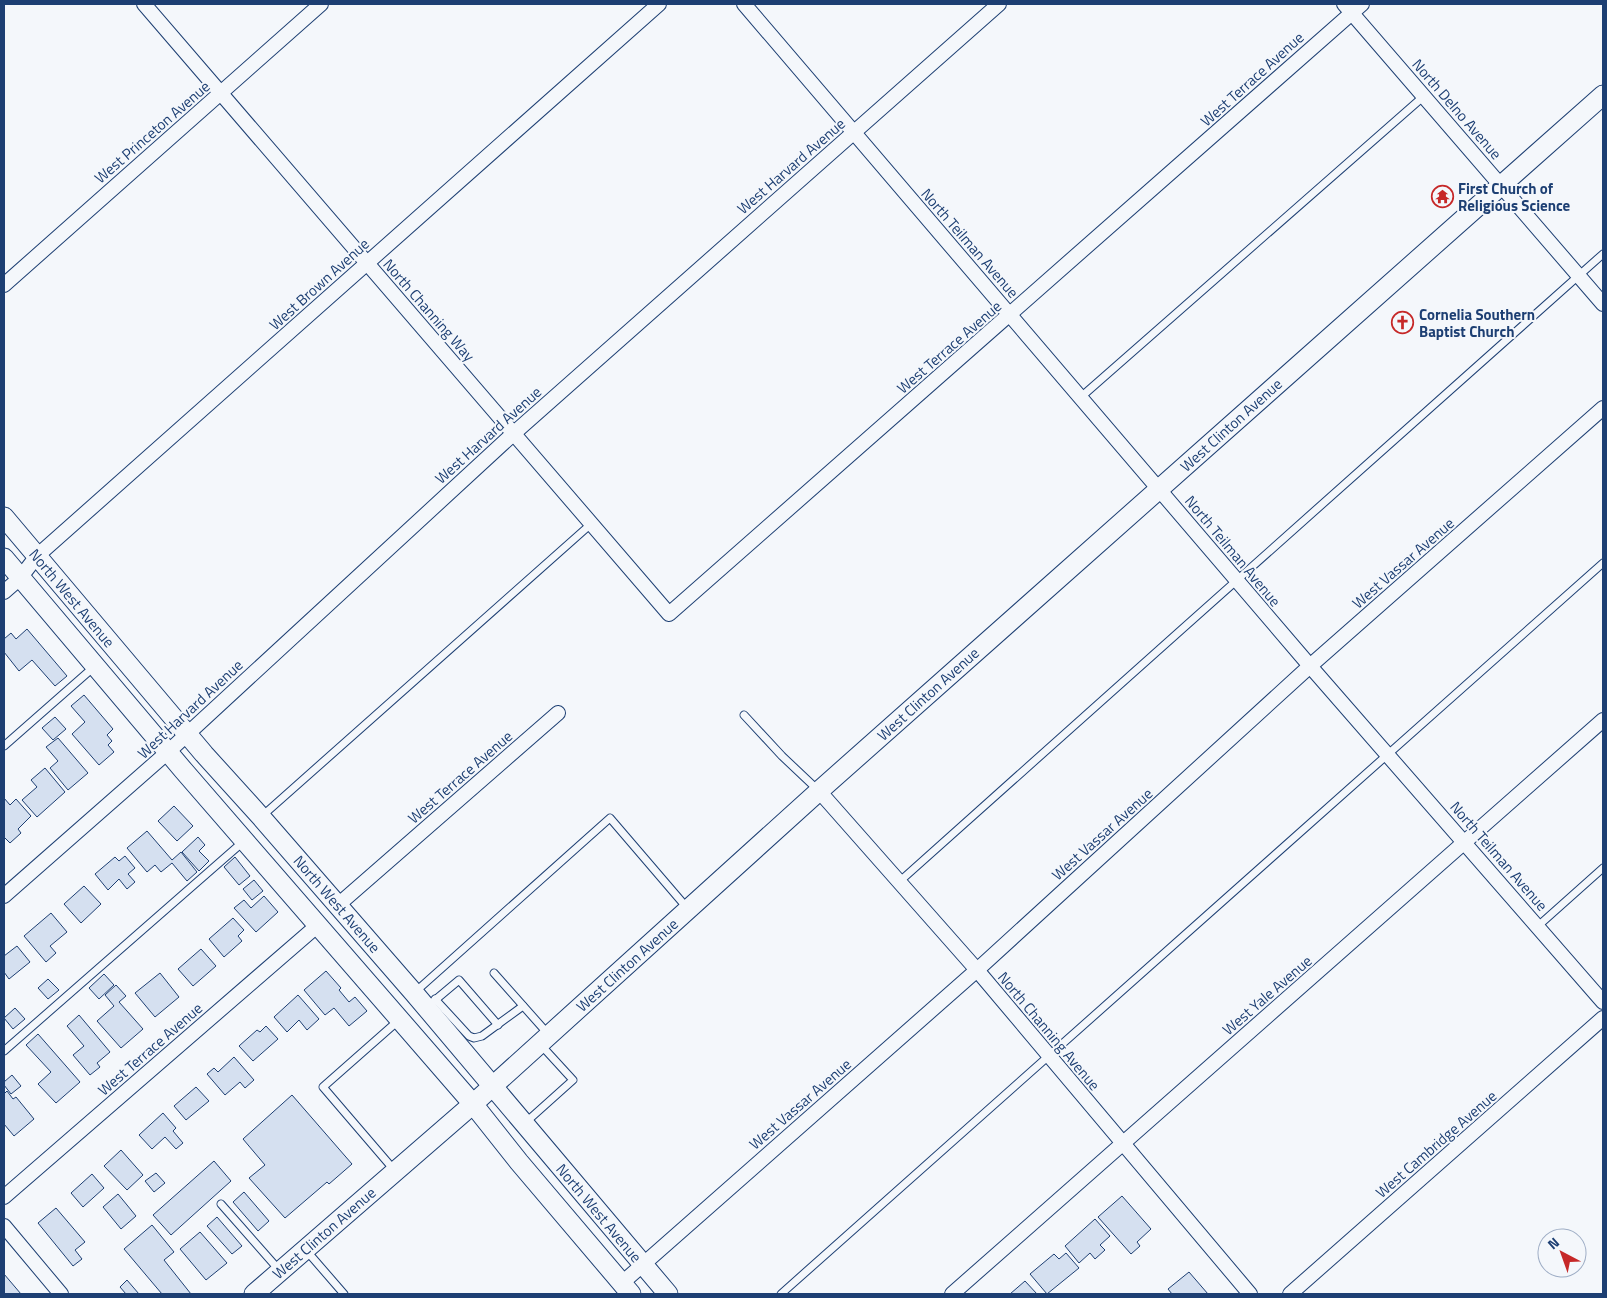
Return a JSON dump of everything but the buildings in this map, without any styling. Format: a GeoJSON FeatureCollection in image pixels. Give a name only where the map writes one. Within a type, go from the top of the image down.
{"type":"FeatureCollection","features":[{"type":"Feature","properties":{"kind":"main road","name":"West Clinton Avenue"},"geometry":{"type":"LineString","coordinates":[[254,1294],[473,1104],[819,791],[1603,95]]}},
{"type":"Feature","properties":{"kind":"main road","name":"North West Avenue"},"geometry":{"type":"LineString","coordinates":[[4,517],[187,734],[414,993],[431,1003],[493,1086],[668,1294]]}},
{"type":"Feature","properties":{"kind":"main road","name":"North West Avenue"},"geometry":{"type":"LineString","coordinates":[[4,558],[245,841],[473,1104],[626,1289]]}},
{"type":"Feature","properties":{"kind":"street","name":"North Channing Way"},"geometry":{"type":"LineString","coordinates":[[144,4],[669,614]]}},
{"type":"Feature","properties":{"kind":"street","name":"West Princeton Avenue"},"geometry":{"type":"LineString","coordinates":[[4,284],[321,4]]}},
{"type":"Feature","properties":{"kind":"street","name":"West Brown Avenue"},"geometry":{"type":"LineString","coordinates":[[4,592],[20,578],[37,556],[659,4]]}},
{"type":"Feature","properties":{"kind":"street","name":"North Teilman Avenue"},"geometry":{"type":"LineString","coordinates":[[744,4],[1310,666],[1603,1002]]}},
{"type":"Feature","properties":{"kind":"street","name":"West Harvard Avenue"},"geometry":{"type":"LineString","coordinates":[[4,896],[169,751],[513,434],[999,4]]}},
{"type":"Feature","properties":{"kind":"street","name":"North Delno Avenue"},"geometry":{"type":"LineString","coordinates":[[1353,7],[1425,95],[1603,304]]}},
{"type":"Feature","properties":{"kind":"street","name":"West Terrace Avenue"},"geometry":{"type":"LineString","coordinates":[[669,614],[1010,315],[1353,7]]}},
{"type":"Feature","properties":{"kind":"street","name":"West Vassar Avenue"},"geometry":{"type":"LineString","coordinates":[[626,1289],[642,1265],[977,970],[1310,666],[1603,408]]}},
{"type":"Feature","properties":{"kind":"street","name":"West Terrace Avenue"},"geometry":{"type":"LineString","coordinates":[[338,905],[558,713]]}},
{"type":"Feature","properties":{"kind":"street","name":"West Yale Avenue"},"geometry":{"type":"LineString","coordinates":[[952,1294],[1603,720]]}},
{"type":"Feature","properties":{"kind":"street","name":"North Channing Avenue"},"geometry":{"type":"LineString","coordinates":[[819,791],[977,970],[1250,1294]]}},
{"type":"Feature","properties":{"kind":"street","name":"West Terrace Avenue"},"geometry":{"type":"LineString","coordinates":[[4,1197],[318,925]]}},
{"type":"Feature","properties":{"kind":"street","name":"West Cambridge Avenue"},"geometry":{"type":"LineString","coordinates":[[1290,1294],[1603,1018]]}},
{"type":"Feature","properties":{"kind":"street"},"geometry":{"type":"LineString","coordinates":[[4,1226],[61,1294]]}},
{"type":"Feature","properties":{"kind":"lane"},"geometry":{"type":"LineString","coordinates":[[1080,397],[1425,95]]}},
{"type":"Feature","properties":{"kind":"lane"},"geometry":{"type":"LineString","coordinates":[[899,882],[1603,254]]}},
{"type":"Feature","properties":{"kind":"lane"},"geometry":{"type":"LineString","coordinates":[[261,817],[591,524]]}},
{"type":"Feature","properties":{"kind":"lane"},"geometry":{"type":"LineString","coordinates":[[781,1294],[1603,563]]}},
{"type":"Feature","properties":{"kind":"lane"},"geometry":{"type":"LineString","coordinates":[[4,746],[96,665]]}},
{"type":"Feature","properties":{"kind":"lane"},"geometry":{"type":"LineString","coordinates":[[744,715],[782,756],[819,791]]}},
{"type":"Feature","properties":{"kind":"lane"},"geometry":{"type":"LineString","coordinates":[[414,993],[610,818],[688,909]]}},
{"type":"Feature","properties":{"kind":"lane"},"geometry":{"type":"LineString","coordinates":[[4,1051],[245,841]]}},
{"type":"Feature","properties":{"kind":"lane"},"geometry":{"type":"LineString","coordinates":[[1538,926],[1603,868]]}},
{"type":"Feature","properties":{"kind":"lane"},"geometry":{"type":"LineString","coordinates":[[494,972],[523,1006],[573,1080],[524,1123]]}},
{"type":"Feature","properties":{"kind":"lane"},"geometry":{"type":"LineString","coordinates":[[498,1025],[459,980],[431,1003],[469,1036],[474,1038],[482,1036],[498,1025],[523,1006]]}},
{"type":"Feature","properties":{"kind":"lane"},"geometry":{"type":"LineString","coordinates":[[395,1171],[323,1087],[400,1020]]}},
{"type":"Feature","properties":{"kind":"lane"},"geometry":{"type":"LineString","coordinates":[[221,1204],[280,1272]]}},
{"type":"Feature","properties":{"kind":"lane"},"geometry":{"type":"LineString","coordinates":[[305,1249],[344,1294]]}},
{"type":"Feature","properties":{"kind":"place","name":"First Church of Religious Science"},"geometry":{"type":"Point","coordinates":[1442,197]}},
{"type":"Feature","properties":{"kind":"place","name":"Cornelia Southern Baptist Church"},"geometry":{"type":"Point","coordinates":[1403,323]}}]}
